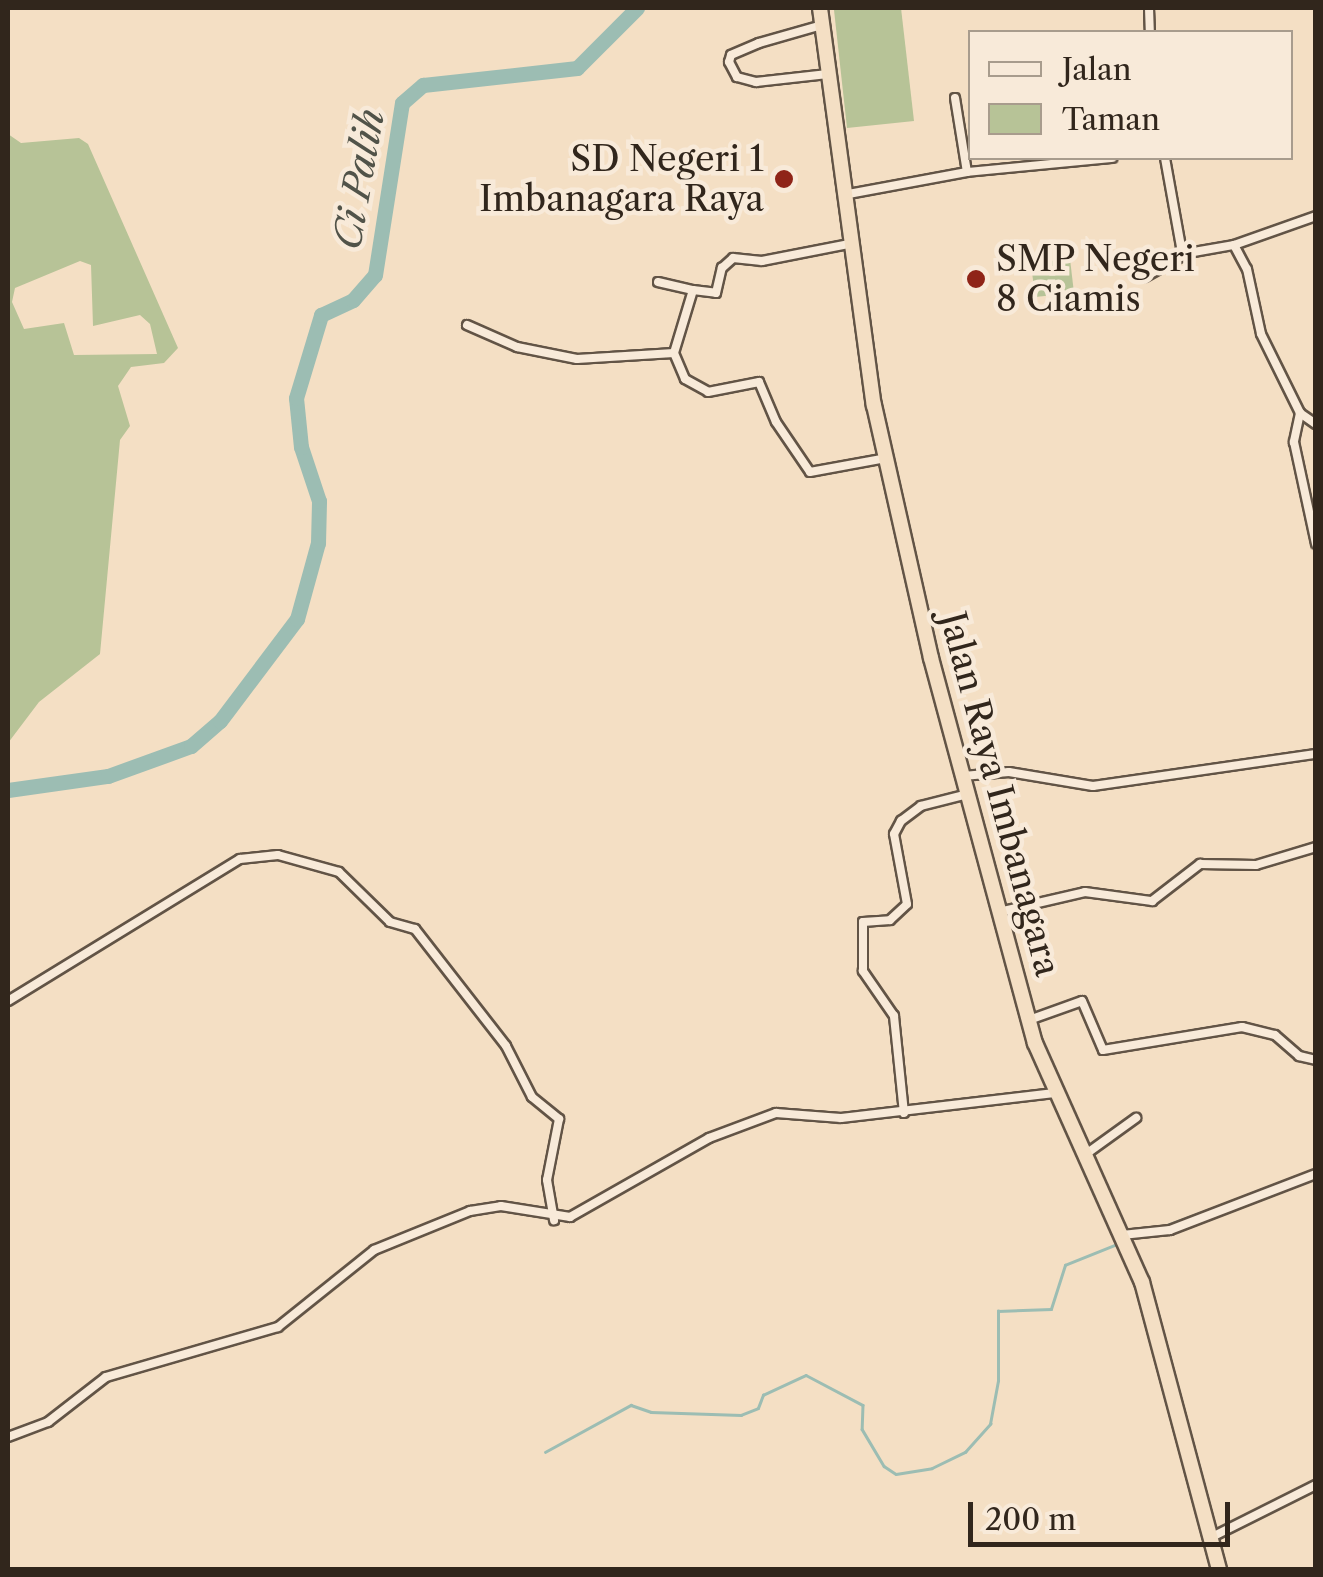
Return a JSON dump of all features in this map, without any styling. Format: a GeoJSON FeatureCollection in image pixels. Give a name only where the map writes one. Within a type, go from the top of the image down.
{"type":"FeatureCollection","features":[{"type":"Feature","properties":{"kind":"highway","name":"Jalan Raya Imbanagara"},"geometry":{"type":"LineString","coordinates":[[820,8],[849,244],[886,458],[963,776],[1029,1020],[1053,1092],[1123,1240],[1157,1329],[1219,1570]]}},
{"type":"Feature","properties":{"kind":"street"},"geometry":{"type":"LineString","coordinates":[[822,25],[731,54],[729,62],[737,76],[756,82],[828,74]]}},
{"type":"Feature","properties":{"kind":"street"},"geometry":{"type":"LineString","coordinates":[[955,98],[967,172]]}},
{"type":"Feature","properties":{"kind":"street"},"geometry":{"type":"LineString","coordinates":[[843,194],[967,172],[1091,160]]}},
{"type":"Feature","properties":{"kind":"street"},"geometry":{"type":"LineString","coordinates":[[1165,160],[1175,230],[1188,253]]}},
{"type":"Feature","properties":{"kind":"street"},"geometry":{"type":"LineString","coordinates":[[1145,278],[1188,253],[1234,245],[1316,216]]}},
{"type":"Feature","properties":{"kind":"street"},"geometry":{"type":"LineString","coordinates":[[658,282],[716,292],[722,268],[733,258],[762,261],[849,244]]}},
{"type":"Feature","properties":{"kind":"street"},"geometry":{"type":"LineString","coordinates":[[1234,245],[1247,269],[1261,334],[1300,413],[1316,424]]}},
{"type":"Feature","properties":{"kind":"street"},"geometry":{"type":"LineString","coordinates":[[693,290],[674,352],[680,374],[698,389],[759,382],[776,422],[810,472],[886,458]]}},
{"type":"Feature","properties":{"kind":"street"},"geometry":{"type":"LineString","coordinates":[[467,325],[517,347],[578,358],[674,352]]}},
{"type":"Feature","properties":{"kind":"street"},"geometry":{"type":"LineString","coordinates":[[1300,413],[1294,442],[1316,544]]}},
{"type":"Feature","properties":{"kind":"street"},"geometry":{"type":"LineString","coordinates":[[963,776],[1009,772],[1068,783],[1126,784],[1316,754]]}},
{"type":"Feature","properties":{"kind":"street"},"geometry":{"type":"LineString","coordinates":[[904,1113],[894,1016],[863,971],[863,926],[898,916],[908,904],[896,826],[920,806],[968,794]]}},
{"type":"Feature","properties":{"kind":"street"},"geometry":{"type":"LineString","coordinates":[[999,912],[1084,892],[1152,901],[1200,864],[1256,865],[1316,847]]}},
{"type":"Feature","properties":{"kind":"street"},"geometry":{"type":"LineString","coordinates":[[8,1001],[240,859],[278,855],[338,872],[390,922],[415,929],[506,1046],[532,1098],[560,1118],[547,1180],[554,1220]]}},
{"type":"Feature","properties":{"kind":"street"},"geometry":{"type":"LineString","coordinates":[[1029,1020],[1082,1001],[1103,1050],[1242,1027],[1275,1035],[1299,1056],[1316,1060]]}},
{"type":"Feature","properties":{"kind":"street"},"geometry":{"type":"LineString","coordinates":[[8,1437],[48,1422],[106,1378],[278,1327],[384,1245],[484,1207],[554,1220],[603,1202],[710,1138],[760,1117],[904,1113],[1053,1092]]}},
{"type":"Feature","properties":{"kind":"street"},"geometry":{"type":"LineString","coordinates":[[1082,1157],[1136,1118]]}},
{"type":"Feature","properties":{"kind":"street"},"geometry":{"type":"LineString","coordinates":[[1123,1240],[1150,1228],[1162,1231],[1316,1174]]}},
{"type":"Feature","properties":{"kind":"street"},"geometry":{"type":"LineString","coordinates":[[1210,1538],[1316,1485]]}},
{"type":"Feature","properties":{"kind":"green space"},"geometry":{"type":"Polygon","coordinates":[[[901,8],[914,121],[847,128],[834,10],[901,8]]]}},
{"type":"Feature","properties":{"kind":"green space"},"geometry":{"type":"Polygon","coordinates":[[[8,134],[21,143],[79,138],[88,144],[178,348],[164,363],[131,367],[118,386],[130,426],[120,440],[100,654],[39,702],[8,743],[8,134]],[[80,261],[15,288],[12,302],[24,329],[64,323],[74,355],[157,354],[150,324],[140,315],[93,326],[91,265],[80,261]]]}},
{"type":"Feature","properties":{"kind":"green space"},"geometry":{"type":"Polygon","coordinates":[[[1070,259],[1074,293],[1035,297],[1031,263],[1070,259]]]}},
{"type":"Feature","properties":{"kind":"waterway","name":"Ci Palih"},"geometry":{"type":"LineString","coordinates":[[8,790],[108,776],[191,746],[220,721],[297,619],[318,543],[319,501],[301,447],[296,398],[321,315],[353,300],[375,275],[402,103],[423,85],[577,68],[637,8]]}},
{"type":"Feature","properties":{"kind":"waterway"},"geometry":{"type":"LineString","coordinates":[[1162,1227],[1313,1171]]}},
{"type":"Feature","properties":{"kind":"waterway"},"geometry":{"type":"LineString","coordinates":[[545,1452],[631,1405],[651,1412],[741,1415],[758,1408],[763,1395],[806,1375],[863,1405],[862,1429],[884,1466],[896,1474],[932,1468],[965,1452],[990,1424],[998,1381],[998,1311],[1051,1309],[1065,1265],[1117,1244]]}},
{"type":"Feature","properties":{"kind":"place","name":"SD Negeri 1 Imbanagara Raya"},"geometry":{"type":"Point","coordinates":[784,179]}},
{"type":"Feature","properties":{"kind":"place","name":"SMP Negeri 8 Ciamis"},"geometry":{"type":"Point","coordinates":[976,279]}}]}
